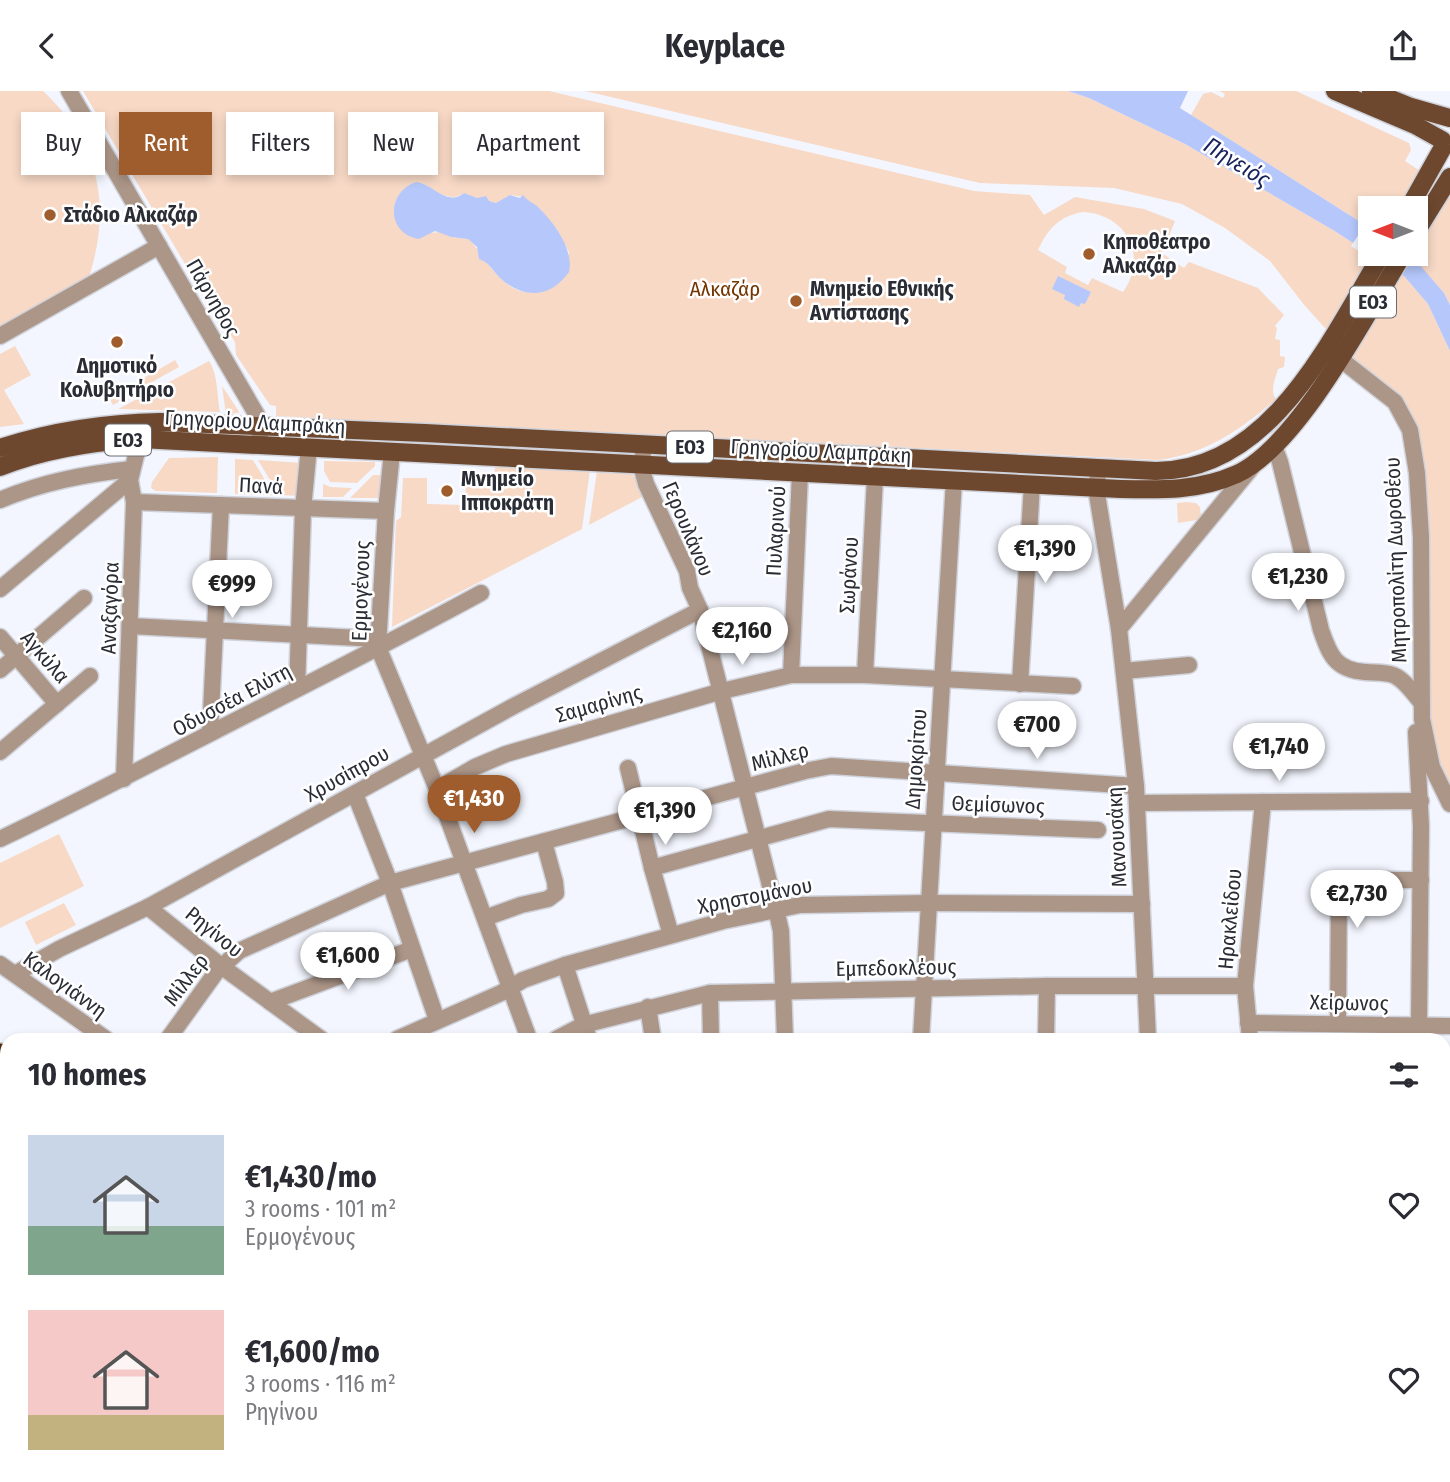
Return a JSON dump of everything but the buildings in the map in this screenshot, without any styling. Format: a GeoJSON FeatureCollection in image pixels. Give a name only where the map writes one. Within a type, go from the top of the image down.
{"type":"FeatureCollection","features":[{"type":"Feature","properties":{"kind":"main road"},"geometry":{"type":"LineString","coordinates":[[1335,91],[1415,125],[1446,144],[1442,178],[1428,207]]}},
{"type":"Feature","properties":{"kind":"main road"},"geometry":{"type":"LineString","coordinates":[[1371,91],[1411,107],[1450,118]]}},
{"type":"Feature","properties":{"kind":"main road"},"geometry":{"type":"LineString","coordinates":[[1422,196],[1442,178]]}},
{"type":"Feature","properties":{"kind":"main road","name":"Γρηγορίου Λαμπράκη"},"geometry":{"type":"LineString","coordinates":[[0,467],[51,450],[88,443],[140,439],[1096,488],[1184,489],[1218,481],[1254,465],[1274,446],[1301,413],[1376,266]]}},
{"type":"Feature","properties":{"kind":"main road","name":"Γρηγορίου Λαμπράκη"},"geometry":{"type":"LineString","coordinates":[[0,448],[48,434],[121,423],[260,421],[310,428],[1176,470],[1206,461],[1237,446],[1275,418],[1334,350],[1394,266]]}},
{"type":"Feature","properties":{"kind":"main road"},"geometry":{"type":"LineString","coordinates":[[309,447],[310,428]]}},
{"type":"Feature","properties":{"kind":"street","name":"Πάρνηθος"},"geometry":{"type":"LineString","coordinates":[[69,91],[260,421]]}},
{"type":"Feature","properties":{"kind":"street"},"geometry":{"type":"LineString","coordinates":[[0,336],[159,246]]}},
{"type":"Feature","properties":{"kind":"street","name":"Μητροπολίτη Δωροθέου"},"geometry":{"type":"LineString","coordinates":[[1334,350],[1395,402],[1410,430],[1418,473],[1421,880],[1419,1025]]}},
{"type":"Feature","properties":{"kind":"street"},"geometry":{"type":"LineString","coordinates":[[260,421],[260,444]]}},
{"type":"Feature","properties":{"kind":"street","name":"Αναξαγόρα"},"geometry":{"type":"LineString","coordinates":[[124,779],[134,502],[131,475],[140,439]]}},
{"type":"Feature","properties":{"kind":"street","name":"Γερουλάνου"},"geometry":{"type":"LineString","coordinates":[[643,444],[642,464],[646,484],[687,571],[690,588],[700,610],[776,909],[781,931],[785,1033]]}},
{"type":"Feature","properties":{"kind":"street"},"geometry":{"type":"LineString","coordinates":[[1274,446],[1280,461],[1321,630],[1329,651],[1335,661],[1345,668],[1390,674],[1418,698]]}},
{"type":"Feature","properties":{"kind":"street"},"geometry":{"type":"LineString","coordinates":[[297,689],[303,509],[309,447]]}},
{"type":"Feature","properties":{"kind":"street","name":"Ερμογένους"},"geometry":{"type":"LineString","coordinates":[[392,452],[378,644],[437,789],[527,1033]]}},
{"type":"Feature","properties":{"kind":"street"},"geometry":{"type":"LineString","coordinates":[[1119,629],[1254,465]]}},
{"type":"Feature","properties":{"kind":"street","name":"Μανουσάκη"},"geometry":{"type":"LineString","coordinates":[[1099,467],[1096,488],[1119,629],[1136,786],[1148,1033]]}},
{"type":"Feature","properties":{"kind":"street","name":"Πυλαρινού"},"geometry":{"type":"LineString","coordinates":[[791,675],[800,473]]}},
{"type":"Feature","properties":{"kind":"street"},"geometry":{"type":"LineString","coordinates":[[0,500],[31,487],[79,475],[131,475]]}},
{"type":"Feature","properties":{"kind":"street"},"geometry":{"type":"LineString","coordinates":[[0,589],[131,475]]}},
{"type":"Feature","properties":{"kind":"street","name":"Σωράνου"},"geometry":{"type":"LineString","coordinates":[[864,675],[875,477]]}},
{"type":"Feature","properties":{"kind":"street","name":"Δημοκρίτου"},"geometry":{"type":"LineString","coordinates":[[921,1033],[954,480]]}},
{"type":"Feature","properties":{"kind":"street"},"geometry":{"type":"LineString","coordinates":[[1020,684],[1032,484]]}},
{"type":"Feature","properties":{"kind":"street","name":"Πανά"},"geometry":{"type":"LineString","coordinates":[[134,502],[386,510]]}},
{"type":"Feature","properties":{"kind":"street"},"geometry":{"type":"LineString","coordinates":[[210,733],[221,505]]}},
{"type":"Feature","properties":{"kind":"street","name":"Οδυσσέα Ελύτη"},"geometry":{"type":"LineString","coordinates":[[0,839],[124,779],[378,644],[481,593]]}},
{"type":"Feature","properties":{"kind":"street"},"geometry":{"type":"LineString","coordinates":[[0,670],[84,598]]}},
{"type":"Feature","properties":{"kind":"street","name":"Χρυσίπpου"},"geometry":{"type":"LineString","coordinates":[[15,974],[59,949],[148,907],[422,755],[700,610]]}},
{"type":"Feature","properties":{"kind":"street"},"geometry":{"type":"LineString","coordinates":[[130,626],[214,628],[378,644]]}},
{"type":"Feature","properties":{"kind":"street","name":"Αγκύλα"},"geometry":{"type":"LineString","coordinates":[[0,637],[57,704]]}},
{"type":"Feature","properties":{"kind":"street"},"geometry":{"type":"LineString","coordinates":[[1124,671],[1178,661]]}},
{"type":"Feature","properties":{"kind":"street","name":"Σαμαρίνης"},"geometry":{"type":"LineString","coordinates":[[437,789],[498,757],[722,691],[791,675],[864,675],[1073,686]]}},
{"type":"Feature","properties":{"kind":"street"},"geometry":{"type":"LineString","coordinates":[[0,752],[90,676]]}},
{"type":"Feature","properties":{"kind":"street","name":"Μητροπολίτη Δωροθέου"},"geometry":{"type":"LineString","coordinates":[[1418,698],[1429,757],[1450,804]]}},
{"type":"Feature","properties":{"kind":"street","name":"Μίλλερ"},"geometry":{"type":"LineString","coordinates":[[172,1033],[221,966],[244,948],[390,883],[745,788],[831,766],[1136,786]]}},
{"type":"Feature","properties":{"kind":"street"},"geometry":{"type":"LineString","coordinates":[[628,768],[671,935]]}},
{"type":"Feature","properties":{"kind":"street"},"geometry":{"type":"LineString","coordinates":[[355,794],[390,883],[438,1020]]}},
{"type":"Feature","properties":{"kind":"street"},"geometry":{"type":"LineString","coordinates":[[1137,803],[1420,801]]}},
{"type":"Feature","properties":{"kind":"street","name":"Ηρακλείδου"},"geometry":{"type":"LineString","coordinates":[[1249,1033],[1245,986],[1263,802]]}},
{"type":"Feature","properties":{"kind":"street","name":"Θεμίσωνος"},"geometry":{"type":"LineString","coordinates":[[652,867],[830,819],[1098,829]]}},
{"type":"Feature","properties":{"kind":"street"},"geometry":{"type":"LineString","coordinates":[[485,918],[548,899],[556,893],[544,842]]}},
{"type":"Feature","properties":{"kind":"street"},"geometry":{"type":"LineString","coordinates":[[1338,1024],[1339,880],[1421,880]]}},
{"type":"Feature","properties":{"kind":"street","name":"Χρηστομάνου"},"geometry":{"type":"LineString","coordinates":[[410,1033],[523,980],[565,965],[776,909],[828,903],[1142,904]]}},
{"type":"Feature","properties":{"kind":"street","name":"Ρηγίνου"},"geometry":{"type":"LineString","coordinates":[[148,907],[221,966],[313,1033]]}},
{"type":"Feature","properties":{"kind":"street"},"geometry":{"type":"LineString","coordinates":[[270,1002],[412,949]]}},
{"type":"Feature","properties":{"kind":"street","name":"Καλογιάννη"},"geometry":{"type":"LineString","coordinates":[[0,964],[98,1033]]}},
{"type":"Feature","properties":{"kind":"street"},"geometry":{"type":"LineString","coordinates":[[565,965],[586,1032]]}},
{"type":"Feature","properties":{"kind":"street"},"geometry":{"type":"LineString","coordinates":[[1046,1033],[1047,986]]}},
{"type":"Feature","properties":{"kind":"street","name":"Εμπεδοκλέους"},"geometry":{"type":"LineString","coordinates":[[586,1032],[648,1007],[710,993],[1047,986],[1245,986]]}},
{"type":"Feature","properties":{"kind":"street"},"geometry":{"type":"LineString","coordinates":[[710,993],[711,1033]]}},
{"type":"Feature","properties":{"kind":"street"},"geometry":{"type":"LineString","coordinates":[[648,1007],[652,1033]]}},
{"type":"Feature","properties":{"kind":"street","name":"Χείρωνος"},"geometry":{"type":"LineString","coordinates":[[1248,1023],[1450,1026]]}},
{"type":"Feature","properties":{"kind":"green space","name":"Στάδιο Αλκαζάρ"},"geometry":{"type":"Polygon","coordinates":[[[0,91],[43,91],[63,112],[21,112],[21,175],[95,175],[99,200],[96,250],[89,277],[0,328],[0,91]]]}},
{"type":"Feature","properties":{"kind":"green space","name":"Αλκαζάρ"},"geometry":{"type":"Polygon","coordinates":[[[83,91],[549,91],[974,191],[1030,195],[1044,215],[1075,197],[1144,209],[1175,221],[1162,253],[1184,268],[1189,262],[1258,288],[1284,315],[1275,326],[1275,339],[1280,340],[1280,356],[1285,357],[1284,367],[1278,369],[1274,384],[1276,399],[1263,410],[1236,430],[1207,446],[1191,453],[1158,460],[276,416],[276,406],[270,405],[236,355],[235,342],[225,326],[221,325],[133,175],[212,175],[212,112],[119,112],[119,152],[105,128],[105,112],[95,112],[83,91]],[[421,183],[411,184],[429,233],[441,232],[451,237],[468,239],[491,268],[518,290],[539,291],[564,278],[569,252],[540,209],[522,197],[512,195],[496,203],[464,193],[452,197],[421,183]],[[1083,212],[1061,220],[1046,236],[1038,250],[1067,267],[1065,273],[1088,285],[1092,278],[1123,292],[1131,278],[1133,251],[1129,239],[1121,229],[1111,220],[1083,212]]]}},
{"type":"Feature","properties":{"kind":"green space"},"geometry":{"type":"Polygon","coordinates":[[[585,91],[1068,91],[1089,98],[1185,144],[1333,230],[1358,246],[1358,266],[1389,266],[1404,276],[1428,304],[1450,351],[1450,788],[1433,752],[1430,739],[1419,441],[1270,261],[1225,228],[1182,204],[1114,188],[980,183],[585,91]]]}},
{"type":"Feature","properties":{"kind":"green space"},"geometry":{"type":"Polygon","coordinates":[[[1219,91],[1296,91],[1409,143],[1411,150],[1405,161],[1434,180],[1442,169],[1444,170],[1437,181],[1450,190],[1450,305],[1444,293],[1420,266],[1428,266],[1428,196],[1358,196],[1358,220],[1191,115],[1203,94],[1211,92],[1223,98],[1225,94],[1219,91]]]}},
{"type":"Feature","properties":{"kind":"green space"},"geometry":{"type":"Polygon","coordinates":[[[15,346],[31,375],[4,390],[24,424],[0,427],[0,354],[15,346]]]}},
{"type":"Feature","properties":{"kind":"green space"},"geometry":{"type":"Polygon","coordinates":[[[175,360],[179,367],[143,387],[139,381],[175,360]]]}},
{"type":"Feature","properties":{"kind":"green space"},"geometry":{"type":"Polygon","coordinates":[[[209,361],[216,379],[220,412],[118,409],[209,361]]]}},
{"type":"Feature","properties":{"kind":"green space"},"geometry":{"type":"Polygon","coordinates":[[[132,384],[136,392],[113,405],[109,397],[132,384]]]}},
{"type":"Feature","properties":{"kind":"green space"},"geometry":{"type":"Polygon","coordinates":[[[222,386],[238,410],[239,413],[226,414],[222,386]]]}},
{"type":"Feature","properties":{"kind":"green space"},"geometry":{"type":"Polygon","coordinates":[[[456,441],[620,450],[619,456],[410,443],[456,441]]]}},
{"type":"Feature","properties":{"kind":"green space"},"geometry":{"type":"Polygon","coordinates":[[[653,451],[1087,475],[1086,481],[652,457],[653,451]]]}},
{"type":"Feature","properties":{"kind":"green space"},"geometry":{"type":"Polygon","coordinates":[[[218,457],[217,493],[156,491],[151,488],[152,482],[169,458],[218,457]]]}},
{"type":"Feature","properties":{"kind":"green space"},"geometry":{"type":"Polygon","coordinates":[[[235,459],[253,460],[274,495],[235,494],[235,459]]]}},
{"type":"Feature","properties":{"kind":"green space"},"geometry":{"type":"Polygon","coordinates":[[[258,460],[303,463],[301,496],[279,495],[258,460]]]}},
{"type":"Feature","properties":{"kind":"green space"},"geometry":{"type":"Polygon","coordinates":[[[324,461],[375,462],[375,466],[357,483],[330,482],[324,471],[324,461]]]}},
{"type":"Feature","properties":{"kind":"green space"},"geometry":{"type":"Polygon","coordinates":[[[495,466],[590,470],[582,529],[392,627],[396,521],[401,517],[403,478],[427,478],[427,504],[465,505],[466,479],[472,479],[473,488],[481,488],[482,480],[494,480],[495,466]]]}},
{"type":"Feature","properties":{"kind":"green space"},"geometry":{"type":"Polygon","coordinates":[[[597,471],[631,471],[644,496],[589,525],[597,471]]]}},
{"type":"Feature","properties":{"kind":"green space"},"geometry":{"type":"Polygon","coordinates":[[[373,475],[387,475],[386,498],[350,498],[373,475]]]}},
{"type":"Feature","properties":{"kind":"green space"},"geometry":{"type":"Polygon","coordinates":[[[323,484],[352,488],[343,497],[323,497],[323,484]]]}},
{"type":"Feature","properties":{"kind":"green space"},"geometry":{"type":"Polygon","coordinates":[[[1177,503],[1196,503],[1200,507],[1201,516],[1197,520],[1178,523],[1177,503]]]}},
{"type":"Feature","properties":{"kind":"green space"},"geometry":{"type":"Polygon","coordinates":[[[59,834],[84,886],[0,928],[0,863],[59,834]]]}},
{"type":"Feature","properties":{"kind":"green space"},"geometry":{"type":"Polygon","coordinates":[[[64,903],[76,925],[36,945],[25,922],[64,903]]]}},
{"type":"Feature","properties":{"kind":"water","name":"Πηνειός"},"geometry":{"type":"Polygon","coordinates":[[[1068,91],[1188,91],[1180,108],[1358,220],[1358,246],[1185,144],[1089,98],[1068,91]]]}},
{"type":"Feature","properties":{"kind":"water"},"geometry":{"type":"Polygon","coordinates":[[[416,182],[446,196],[458,197],[464,193],[477,198],[486,196],[489,201],[496,203],[510,195],[520,198],[523,195],[546,215],[562,238],[569,255],[569,272],[562,281],[545,291],[536,293],[518,290],[479,259],[477,247],[468,239],[435,231],[419,239],[408,236],[396,221],[395,203],[406,187],[416,182]]]}},
{"type":"Feature","properties":{"kind":"water"},"geometry":{"type":"Polygon","coordinates":[[[1389,266],[1421,266],[1444,293],[1450,305],[1450,351],[1428,304],[1404,276],[1389,266]]]}},
{"type":"Feature","properties":{"kind":"water"},"geometry":{"type":"Polygon","coordinates":[[[1058,276],[1091,292],[1085,304],[1081,303],[1079,307],[1064,299],[1065,295],[1052,289],[1058,276]]]}},
{"type":"Feature","properties":{"kind":"pier"},"geometry":{"type":"Polygon","coordinates":[[[1358,236],[1358,250],[1351,246],[1358,236]]]}},
{"type":"Feature","properties":{"kind":"place","name":"Στάδιο Αλκαζάρ"},"geometry":{"type":"Point","coordinates":[50,215]}},
{"type":"Feature","properties":{"kind":"place","name":"Κηποθέατρο Αλκαζάρ"},"geometry":{"type":"Point","coordinates":[1089,254]}},
{"type":"Feature","properties":{"kind":"place","name":"Μνημείο Εθνικής Αντίστασης"},"geometry":{"type":"Point","coordinates":[796,301]}},
{"type":"Feature","properties":{"kind":"place","name":"Δημοτικό Κολυβητήριο"},"geometry":{"type":"Point","coordinates":[117,342]}},
{"type":"Feature","properties":{"kind":"place","name":"Μνημείο Ιπποκράτη"},"geometry":{"type":"Point","coordinates":[447,491]}}]}
